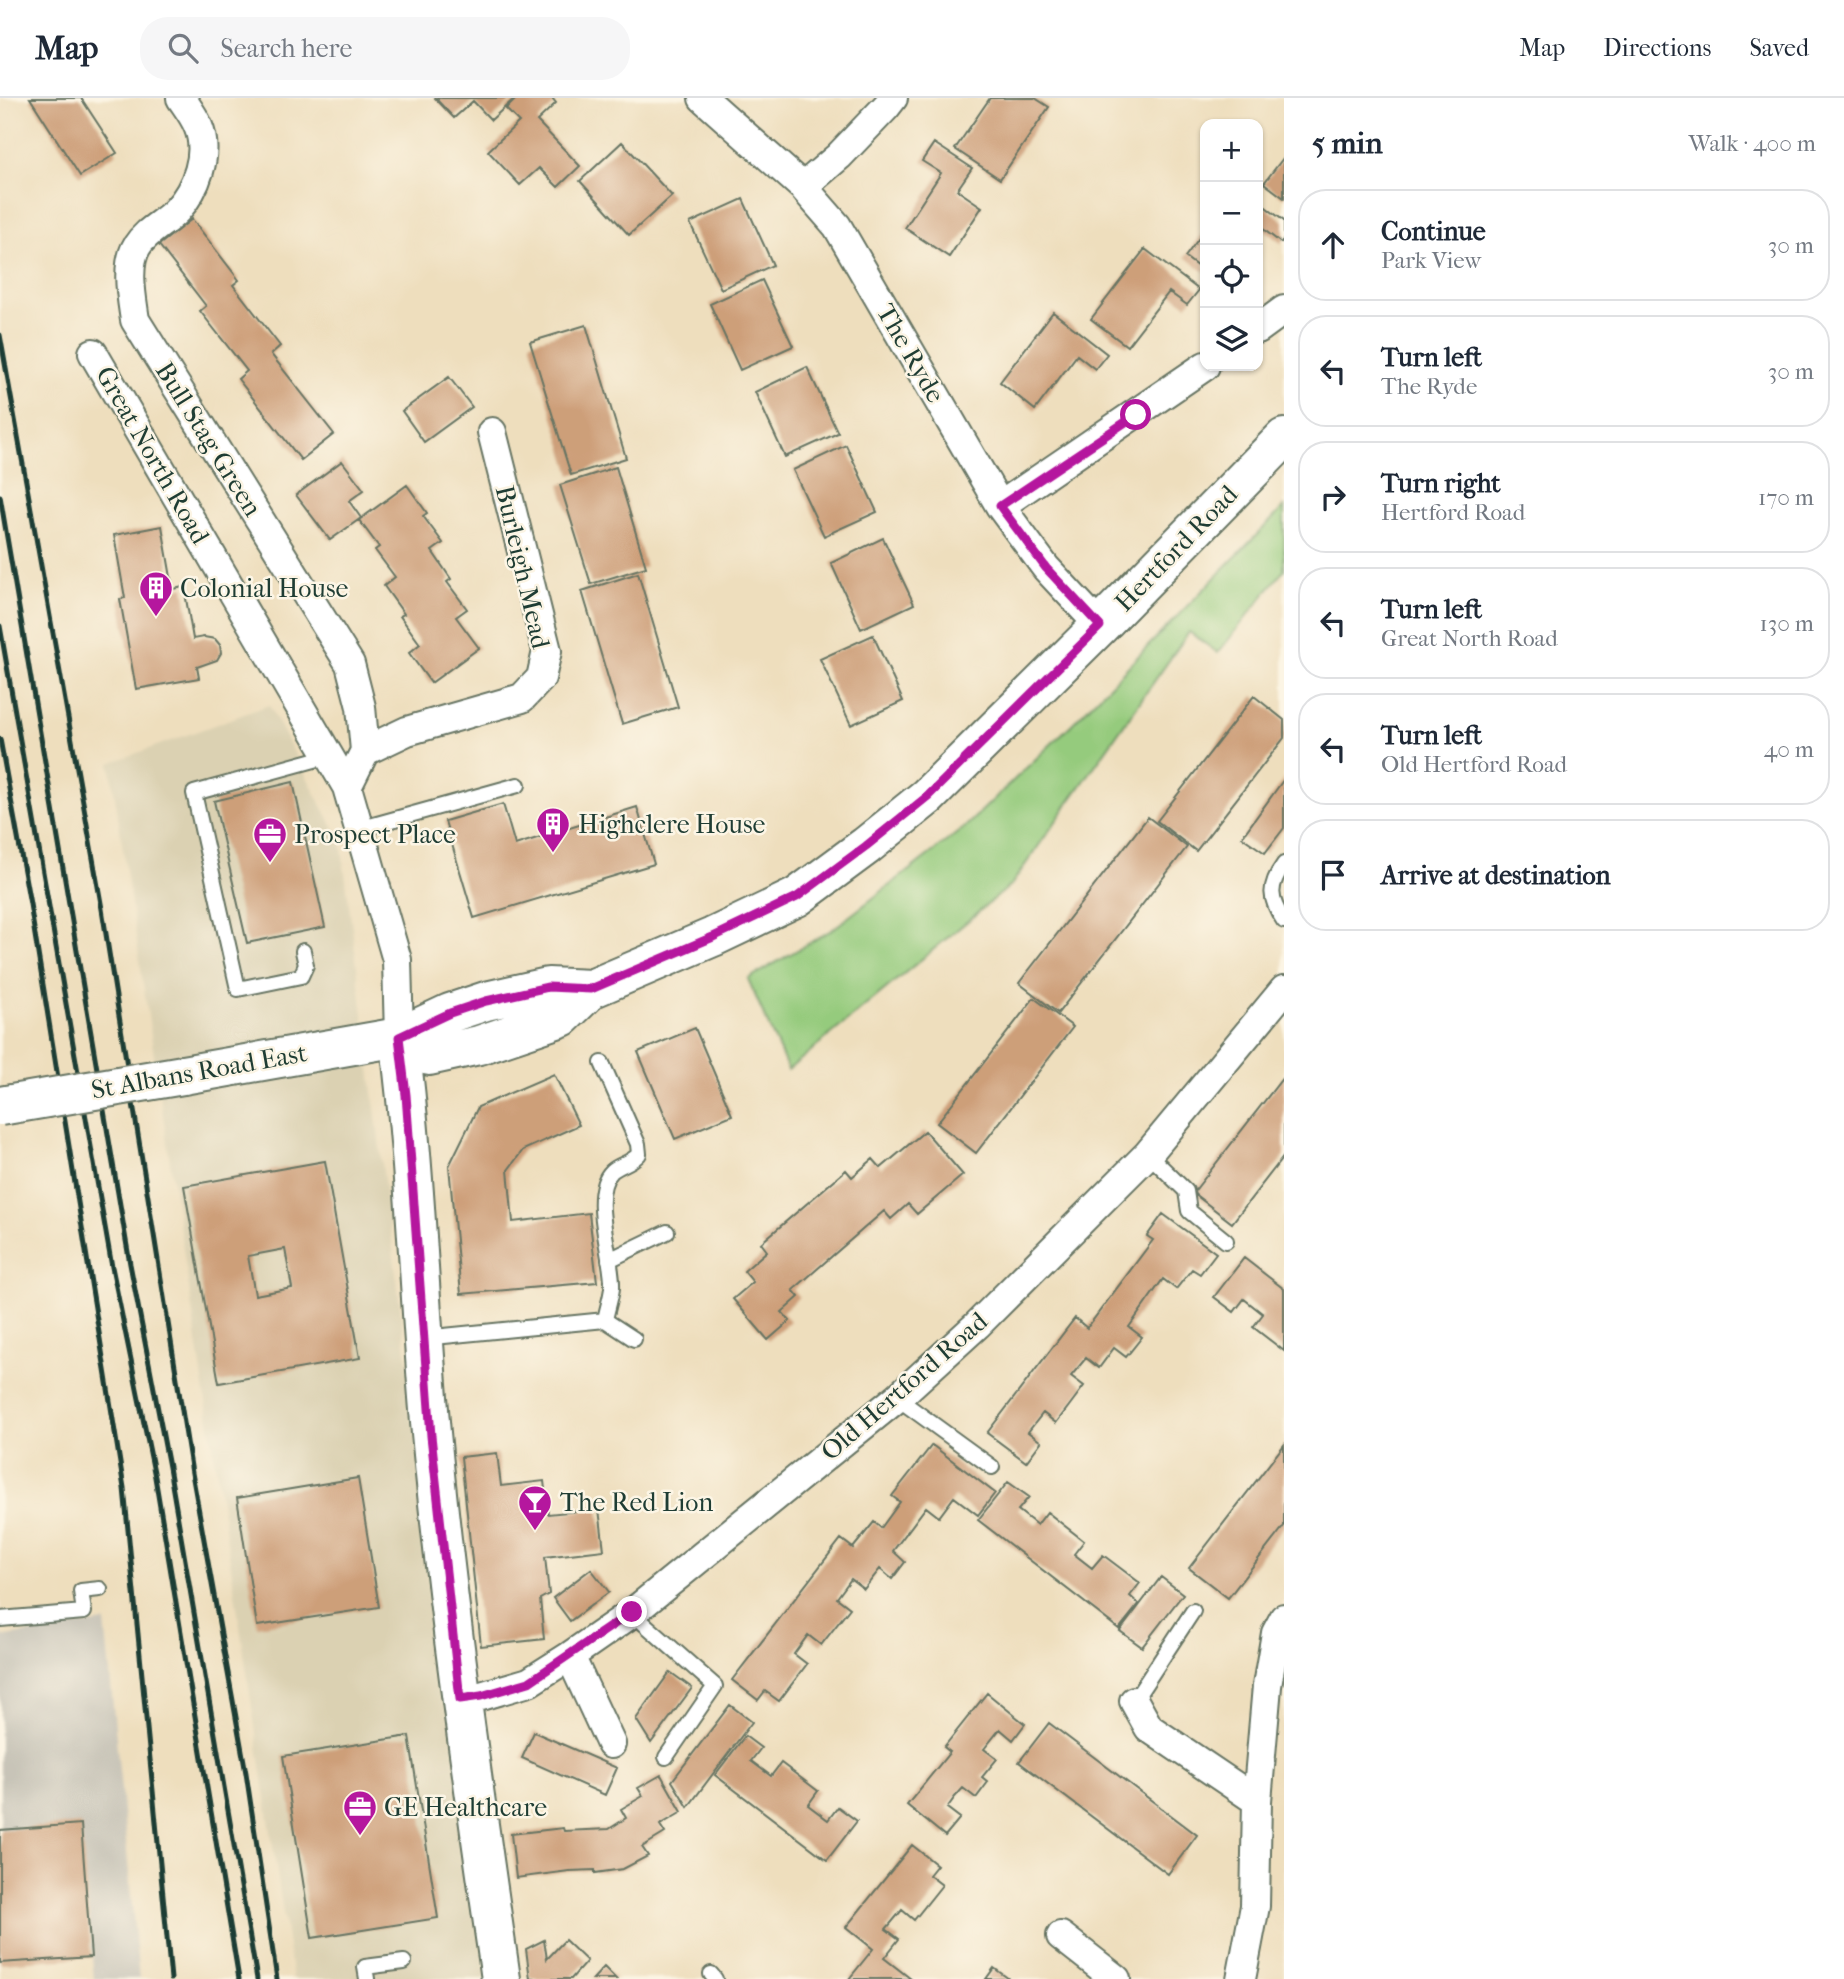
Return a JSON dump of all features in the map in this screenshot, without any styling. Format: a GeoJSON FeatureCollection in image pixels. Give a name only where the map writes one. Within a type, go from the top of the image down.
{"type":"FeatureCollection","features":[{"type":"Feature","properties":{"kind":"main road","name":"Hertford Road"},"geometry":{"type":"LineString","coordinates":[[399,1037],[429,1056],[479,1045],[562,1017],[591,989],[713,937],[797,897],[928,796],[1284,438]]}},
{"type":"Feature","properties":{"kind":"main road","name":"St Albans Road East"},"geometry":{"type":"LineString","coordinates":[[0,1106],[399,1037]]}},
{"type":"Feature","properties":{"kind":"main road","name":"Great North Road"},"geometry":{"type":"LineString","coordinates":[[399,1037],[406,1095],[423,1338],[460,1699],[501,1979]]}},
{"type":"Feature","properties":{"kind":"street","name":"Bull Stag Green"},"geometry":{"type":"LineString","coordinates":[[181,98],[199,128],[203,152],[197,180],[176,211],[155,226],[136,247],[129,282],[135,320],[350,664],[360,706],[365,751]]}},
{"type":"Feature","properties":{"kind":"street","name":"The Ryde"},"geometry":{"type":"LineString","coordinates":[[703,98],[803,187],[837,226],[1000,506],[1046,568],[1100,626]]}},
{"type":"Feature","properties":{"kind":"street"},"geometry":{"type":"LineString","coordinates":[[803,187],[839,156],[893,98]]}},
{"type":"Feature","properties":{"kind":"street"},"geometry":{"type":"LineString","coordinates":[[1263,325],[1284,310]]}},
{"type":"Feature","properties":{"kind":"street","name":"Great North Road"},"geometry":{"type":"LineString","coordinates":[[93,353],[347,788],[397,960],[399,1037]]}},
{"type":"Feature","properties":{"kind":"street"},"geometry":{"type":"LineString","coordinates":[[1000,506],[1200,369]]}},
{"type":"Feature","properties":{"kind":"street","name":"Burleigh Mead"},"geometry":{"type":"LineString","coordinates":[[365,751],[407,731],[522,698],[541,678],[547,651],[492,432]]}},
{"type":"Feature","properties":{"kind":"street"},"geometry":{"type":"LineString","coordinates":[[347,788],[365,751]]}},
{"type":"Feature","properties":{"kind":"street","name":"Old Hertford Road"},"geometry":{"type":"LineString","coordinates":[[460,1699],[481,1696],[529,1682],[570,1656],[632,1612],[897,1398],[976,1325],[1148,1154],[1284,990]]}},
{"type":"Feature","properties":{"kind":"street"},"geometry":{"type":"LineString","coordinates":[[1241,1979],[1255,1906],[1257,1801],[1267,1686],[1276,1633],[1284,1618]]}},
{"type":"Feature","properties":{"kind":"street"},"geometry":{"type":"LineString","coordinates":[[570,1656],[611,1744]]}},
{"type":"Feature","properties":{"kind":"street"},"geometry":{"type":"LineString","coordinates":[[1134,1701],[1149,1728],[1257,1801]]}},
{"type":"Feature","properties":{"kind":"street"},"geometry":{"type":"LineString","coordinates":[[1061,1936],[1116,1979]]}},
{"type":"Feature","properties":{"kind":"lane"},"geometry":{"type":"LineString","coordinates":[[303,951],[306,965],[301,976],[239,989],[194,793],[329,756]]}},
{"type":"Feature","properties":{"kind":"lane"},"geometry":{"type":"LineString","coordinates":[[359,829],[518,785]]}},
{"type":"Feature","properties":{"kind":"lane"},"geometry":{"type":"LineString","coordinates":[[1284,863],[1277,873],[1272,889],[1273,902],[1284,921]]}},
{"type":"Feature","properties":{"kind":"lane"},"geometry":{"type":"LineString","coordinates":[[602,1063],[638,1144],[639,1154],[632,1162],[612,1171],[604,1185],[602,1203],[612,1286],[605,1320]]}},
{"type":"Feature","properties":{"kind":"lane"},"geometry":{"type":"LineString","coordinates":[[1148,1154],[1186,1191],[1189,1211],[1226,1241]]}},
{"type":"Feature","properties":{"kind":"lane"},"geometry":{"type":"LineString","coordinates":[[609,1260],[667,1232]]}},
{"type":"Feature","properties":{"kind":"lane"},"geometry":{"type":"LineString","coordinates":[[423,1338],[605,1320],[634,1339]]}},
{"type":"Feature","properties":{"kind":"lane"},"geometry":{"type":"LineString","coordinates":[[897,1398],[992,1467]]}},
{"type":"Feature","properties":{"kind":"lane"},"geometry":{"type":"LineString","coordinates":[[0,1619],[84,1612],[81,1591],[100,1589]]}},
{"type":"Feature","properties":{"kind":"lane"},"geometry":{"type":"LineString","coordinates":[[1134,1701],[1193,1611]]}},
{"type":"Feature","properties":{"kind":"lane"},"geometry":{"type":"LineString","coordinates":[[632,1612],[715,1686],[666,1757]]}},
{"type":"Feature","properties":{"kind":"lane"},"geometry":{"type":"LineString","coordinates":[[367,1979],[365,1967],[404,1962]]}},
{"type":"Feature","properties":{"kind":"shaded area"},"geometry":{"type":"Polygon","coordinates":[[[269,705],[341,842],[486,1979],[293,1979],[110,763],[269,705]]]}},
{"type":"Feature","properties":{"kind":"shaded area"},"geometry":{"type":"Polygon","coordinates":[[[105,1622],[139,1979],[94,1979],[81,1824],[0,1830],[0,1637],[105,1622]]]}},
{"type":"Feature","properties":{"kind":"green space"},"geometry":{"type":"Polygon","coordinates":[[[1284,507],[1284,570],[1218,653],[1189,632],[1011,885],[788,1070],[748,979],[833,929],[965,827],[1071,725],[1284,507]]]}},
{"type":"Feature","properties":{"kind":"building"},"geometry":{"type":"Polygon","coordinates":[[[30,98],[81,98],[117,153],[80,176],[30,98]]]}},
{"type":"Feature","properties":{"kind":"building"},"geometry":{"type":"Polygon","coordinates":[[[435,98],[515,98],[491,120],[473,101],[454,118],[435,98]]]}},
{"type":"Feature","properties":{"kind":"building"},"geometry":{"type":"Polygon","coordinates":[[[517,98],[552,98],[556,103],[537,121],[580,166],[558,187],[539,168],[520,185],[488,151],[519,122],[506,109],[517,98]]]}},
{"type":"Feature","properties":{"kind":"building"},"geometry":{"type":"Polygon","coordinates":[[[990,98],[1035,98],[1049,107],[1000,179],[955,149],[990,98]]]}},
{"type":"Feature","properties":{"kind":"building"},"geometry":{"type":"Polygon","coordinates":[[[622,142],[672,196],[629,235],[580,181],[622,142]]]}},
{"type":"Feature","properties":{"kind":"building"},"geometry":{"type":"Polygon","coordinates":[[[934,143],[972,168],[957,190],[982,207],[949,257],[905,228],[941,173],[922,161],[934,143]]]}},
{"type":"Feature","properties":{"kind":"building"},"geometry":{"type":"Polygon","coordinates":[[[1284,157],[1284,198],[1264,183],[1284,157]]]}},
{"type":"Feature","properties":{"kind":"building"},"geometry":{"type":"Polygon","coordinates":[[[743,199],[773,265],[721,289],[690,223],[743,199]]]}},
{"type":"Feature","properties":{"kind":"building"},"geometry":{"type":"Polygon","coordinates":[[[1263,205],[1284,221],[1284,239],[1281,243],[1263,229],[1263,205]]]}},
{"type":"Feature","properties":{"kind":"building"},"geometry":{"type":"Polygon","coordinates":[[[192,219],[239,280],[233,285],[280,346],[271,354],[334,434],[301,460],[238,379],[247,371],[200,311],[206,306],[159,245],[192,219]]]}},
{"type":"Feature","properties":{"kind":"building"},"geometry":{"type":"Polygon","coordinates":[[[1200,237],[1200,268],[1185,257],[1200,237]]]}},
{"type":"Feature","properties":{"kind":"building"},"geometry":{"type":"Polygon","coordinates":[[[1145,249],[1199,290],[1187,305],[1169,292],[1127,346],[1091,319],[1145,249]]]}},
{"type":"Feature","properties":{"kind":"building"},"geometry":{"type":"Polygon","coordinates":[[[762,280],[793,346],[740,370],[710,304],[762,280]]]}},
{"type":"Feature","properties":{"kind":"building"},"geometry":{"type":"Polygon","coordinates":[[[1053,312],[1107,354],[1095,369],[1077,355],[1035,410],[1000,382],[1053,312]]]}},
{"type":"Feature","properties":{"kind":"building"},"geometry":{"type":"Polygon","coordinates":[[[586,325],[626,458],[571,475],[530,342],[586,325]]]}},
{"type":"Feature","properties":{"kind":"building"},"geometry":{"type":"Polygon","coordinates":[[[807,367],[838,433],[785,457],[755,392],[807,367]]]}},
{"type":"Feature","properties":{"kind":"building"},"geometry":{"type":"Polygon","coordinates":[[[449,377],[472,407],[424,442],[402,411],[449,377]]]}},
{"type":"Feature","properties":{"kind":"building"},"geometry":{"type":"Polygon","coordinates":[[[846,445],[877,512],[824,536],[793,470],[846,445]]]}},
{"type":"Feature","properties":{"kind":"building"},"geometry":{"type":"Polygon","coordinates":[[[342,461],[364,490],[349,501],[361,518],[330,540],[296,495],[342,461]]]}},
{"type":"Feature","properties":{"kind":"building"},"geometry":{"type":"Polygon","coordinates":[[[616,467],[646,567],[591,584],[560,485],[616,467]]]}},
{"type":"Feature","properties":{"kind":"building"},"geometry":{"type":"Polygon","coordinates":[[[407,485],[427,513],[423,516],[443,543],[432,551],[451,579],[447,582],[467,609],[456,617],[479,648],[431,683],[409,653],[420,644],[400,616],[404,614],[384,586],[395,577],[375,550],[379,547],[359,520],[407,485]]]}},
{"type":"Feature","properties":{"kind":"building","name":"Colonial House"},"geometry":{"type":"Polygon","coordinates":[[[162,526],[173,589],[184,587],[193,639],[215,639],[220,645],[221,653],[217,660],[197,667],[199,678],[136,689],[120,599],[125,598],[114,535],[162,526]]]}},
{"type":"Feature","properties":{"kind":"building"},"geometry":{"type":"Polygon","coordinates":[[[883,538],[914,604],[861,629],[831,563],[883,538]]]}},
{"type":"Feature","properties":{"kind":"building"},"geometry":{"type":"Polygon","coordinates":[[[638,573],[678,707],[622,724],[582,591],[638,573]]]}},
{"type":"Feature","properties":{"kind":"building"},"geometry":{"type":"Polygon","coordinates":[[[873,635],[903,701],[851,725],[820,659],[873,635]]]}},
{"type":"Feature","properties":{"kind":"building"},"geometry":{"type":"Polygon","coordinates":[[[1254,696],[1284,720],[1284,738],[1196,851],[1157,821],[1254,696]]]}},
{"type":"Feature","properties":{"kind":"building"},"geometry":{"type":"Polygon","coordinates":[[[1284,779],[1284,828],[1265,853],[1242,837],[1284,779]]]}},
{"type":"Feature","properties":{"kind":"building","name":"Prospect Place"},"geometry":{"type":"Polygon","coordinates":[[[293,782],[325,927],[247,943],[214,801],[293,782]]]}},
{"type":"Feature","properties":{"kind":"building","name":"Highclere House"},"geometry":{"type":"Polygon","coordinates":[[[503,804],[515,845],[637,807],[654,864],[474,918],[445,821],[503,804]]]}},
{"type":"Feature","properties":{"kind":"building"},"geometry":{"type":"Polygon","coordinates":[[[1148,817],[1187,847],[1058,1013],[1019,983],[1148,817]]]}},
{"type":"Feature","properties":{"kind":"building"},"geometry":{"type":"Polygon","coordinates":[[[1034,998],[1073,1027],[976,1153],[937,1123],[1034,998]]]}},
{"type":"Feature","properties":{"kind":"building"},"geometry":{"type":"Polygon","coordinates":[[[695,1028],[732,1115],[675,1139],[638,1052],[695,1028]]]}},
{"type":"Feature","properties":{"kind":"building"},"geometry":{"type":"Polygon","coordinates":[[[554,1074],[579,1125],[523,1150],[508,1170],[513,1222],[589,1213],[597,1282],[461,1294],[449,1166],[478,1107],[554,1074]]]}},
{"type":"Feature","properties":{"kind":"building"},"geometry":{"type":"Polygon","coordinates":[[[1284,1076],[1284,1156],[1232,1223],[1193,1193],[1284,1076]]]}},
{"type":"Feature","properties":{"kind":"building"},"geometry":{"type":"Polygon","coordinates":[[[925,1131],[963,1175],[917,1214],[908,1204],[891,1219],[884,1211],[793,1290],[799,1297],[782,1312],[790,1321],[768,1340],[733,1299],[753,1282],[744,1271],[767,1251],[761,1243],[846,1170],[852,1177],[873,1159],[881,1168],[925,1131]]]}},
{"type":"Feature","properties":{"kind":"building"},"geometry":{"type":"Polygon","coordinates":[[[325,1161],[360,1358],[219,1383],[184,1186],[325,1161]],[[285,1249],[248,1256],[255,1295],[292,1288],[285,1249]]]}},
{"type":"Feature","properties":{"kind":"building"},"geometry":{"type":"Polygon","coordinates":[[[1163,1214],[1216,1253],[1200,1274],[1192,1269],[1176,1289],[1163,1279],[1129,1327],[1142,1337],[1126,1357],[1114,1348],[1099,1368],[1086,1358],[1071,1376],[1084,1386],[1056,1423],[1043,1413],[1028,1432],[1041,1442],[1026,1462],[987,1433],[1075,1318],[1087,1328],[1153,1240],[1147,1236],[1163,1214]]]}},
{"type":"Feature","properties":{"kind":"building"},"geometry":{"type":"Polygon","coordinates":[[[1244,1258],[1284,1289],[1284,1351],[1253,1327],[1263,1314],[1244,1299],[1234,1312],[1214,1297],[1244,1258]]]}},
{"type":"Feature","properties":{"kind":"building"},"geometry":{"type":"Polygon","coordinates":[[[932,1445],[995,1493],[978,1515],[954,1497],[939,1517],[926,1507],[893,1551],[905,1562],[892,1579],[880,1569],[864,1589],[851,1579],[837,1598],[850,1608],[821,1645],[808,1635],[794,1654],[807,1664],[779,1701],[765,1691],[758,1700],[732,1680],[841,1539],[853,1548],[874,1522],[881,1528],[900,1502],[892,1496],[932,1445]]]}},
{"type":"Feature","properties":{"kind":"building"},"geometry":{"type":"Polygon","coordinates":[[[1284,1445],[1284,1526],[1228,1598],[1189,1568],[1284,1445]]]}},
{"type":"Feature","properties":{"kind":"building","name":"The Red Lion"},"geometry":{"type":"Polygon","coordinates":[[[497,1453],[501,1486],[544,1481],[548,1514],[599,1509],[604,1550],[545,1557],[549,1594],[540,1599],[544,1639],[481,1646],[461,1457],[497,1453]]]}},
{"type":"Feature","properties":{"kind":"building"},"geometry":{"type":"Polygon","coordinates":[[[358,1478],[379,1607],[257,1626],[237,1498],[358,1478]]]}},
{"type":"Feature","properties":{"kind":"building"},"geometry":{"type":"Polygon","coordinates":[[[1008,1482],[1029,1497],[1018,1510],[1037,1525],[1047,1512],[1084,1541],[1074,1554],[1092,1568],[1103,1555],[1140,1583],[1130,1596],[1139,1604],[1119,1629],[978,1520],[1008,1482]]]}},
{"type":"Feature","properties":{"kind":"building"},"geometry":{"type":"Polygon","coordinates":[[[591,1569],[609,1592],[570,1621],[553,1598],[591,1569]]]}},
{"type":"Feature","properties":{"kind":"building"},"geometry":{"type":"Polygon","coordinates":[[[1161,1577],[1183,1594],[1142,1647],[1120,1631],[1161,1577]]]}},
{"type":"Feature","properties":{"kind":"building"},"geometry":{"type":"Polygon","coordinates":[[[670,1672],[692,1688],[651,1743],[636,1719],[670,1672]]]}},
{"type":"Feature","properties":{"kind":"building"},"geometry":{"type":"Polygon","coordinates":[[[987,1693],[1025,1724],[1013,1740],[1000,1729],[984,1749],[997,1759],[982,1777],[988,1782],[976,1798],[963,1788],[955,1797],[947,1808],[960,1818],[945,1836],[907,1805],[950,1752],[944,1747],[987,1693]]]}},
{"type":"Feature","properties":{"kind":"building"},"geometry":{"type":"Polygon","coordinates":[[[730,1705],[752,1722],[688,1807],[672,1781],[730,1705]]]}},
{"type":"Feature","properties":{"kind":"building"},"geometry":{"type":"Polygon","coordinates":[[[1049,1723],[1197,1835],[1168,1874],[1019,1762],[1049,1723]]]}},
{"type":"Feature","properties":{"kind":"building"},"geometry":{"type":"Polygon","coordinates":[[[534,1732],[617,1768],[605,1795],[522,1758],[534,1732]]]}},
{"type":"Feature","properties":{"kind":"building","name":"GE Healthcare"},"geometry":{"type":"Polygon","coordinates":[[[409,1736],[438,1918],[312,1938],[283,1756],[409,1736]]]}},
{"type":"Feature","properties":{"kind":"building"},"geometry":{"type":"Polygon","coordinates":[[[745,1736],[761,1748],[751,1761],[771,1776],[781,1763],[818,1791],[808,1805],[828,1820],[838,1807],[857,1821],[827,1860],[715,1775],[745,1736]]]}},
{"type":"Feature","properties":{"kind":"building"},"geometry":{"type":"Polygon","coordinates":[[[661,1775],[682,1812],[660,1825],[665,1833],[642,1847],[648,1856],[623,1869],[595,1873],[595,1870],[569,1871],[516,1878],[511,1834],[563,1828],[564,1831],[609,1829],[626,1818],[621,1809],[643,1796],[638,1788],[661,1775]]]}},
{"type":"Feature","properties":{"kind":"building"},"geometry":{"type":"Polygon","coordinates":[[[81,1824],[91,1957],[0,1963],[0,1830],[81,1824]]]}},
{"type":"Feature","properties":{"kind":"building"},"geometry":{"type":"Polygon","coordinates":[[[912,1845],[937,1865],[929,1875],[942,1885],[914,1920],[902,1910],[886,1929],[899,1939],[884,1958],[911,1979],[849,1979],[873,1949],[846,1927],[912,1845]]]}},
{"type":"Feature","properties":{"kind":"building"},"geometry":{"type":"Polygon","coordinates":[[[544,1940],[547,1959],[565,1940],[587,1961],[571,1979],[530,1979],[526,1949],[544,1940]]]}},
{"type":"Feature","properties":{"kind":"building"},"geometry":{"type":"Polygon","coordinates":[[[604,1967],[616,1979],[593,1979],[604,1967]]]}},
{"type":"Feature","properties":{"kind":"building"},"geometry":{"type":"Polygon","coordinates":[[[994,1968],[1009,1979],[986,1979],[994,1968]]]}},
{"type":"Feature","properties":{"kind":"railway"},"geometry":{"type":"LineString","coordinates":[[0,335],[102,909],[192,1473],[246,1773],[277,1979]]}},
{"type":"Feature","properties":{"kind":"railway"},"geometry":{"type":"LineString","coordinates":[[0,496],[130,1264],[169,1467],[257,1979]]}},
{"type":"Feature","properties":{"kind":"railway"},"geometry":{"type":"LineString","coordinates":[[0,626],[112,1267],[155,1477],[239,1979]]}},
{"type":"Feature","properties":{"kind":"railway"},"geometry":{"type":"LineString","coordinates":[[0,739],[30,904],[124,1488],[171,1979]]}},
{"type":"Feature","properties":{"kind":"place","name":"Colonial House"},"geometry":{"type":"Point","coordinates":[156,618]}},
{"type":"Feature","properties":{"kind":"place","name":"Highclere House"},"geometry":{"type":"Point","coordinates":[553,854]}},
{"type":"Feature","properties":{"kind":"place","name":"Prospect Place"},"geometry":{"type":"Point","coordinates":[270,864]}},
{"type":"Feature","properties":{"kind":"place","name":"The Red Lion"},"geometry":{"type":"Point","coordinates":[535,1532]}},
{"type":"Feature","properties":{"kind":"place","name":"GE Healthcare"},"geometry":{"type":"Point","coordinates":[360,1837]}},
{"type":"Feature","properties":{"kind":"route"},"geometry":{"type":"LineString","coordinates":[[632,1612],[529,1682],[481,1696],[460,1699],[431,1436],[406,1095],[399,1037],[450,1013],[486,1001],[548,987],[591,989],[713,937],[797,897],[928,796],[1100,626],[1046,568],[1000,506],[1136,415]]}}]}
